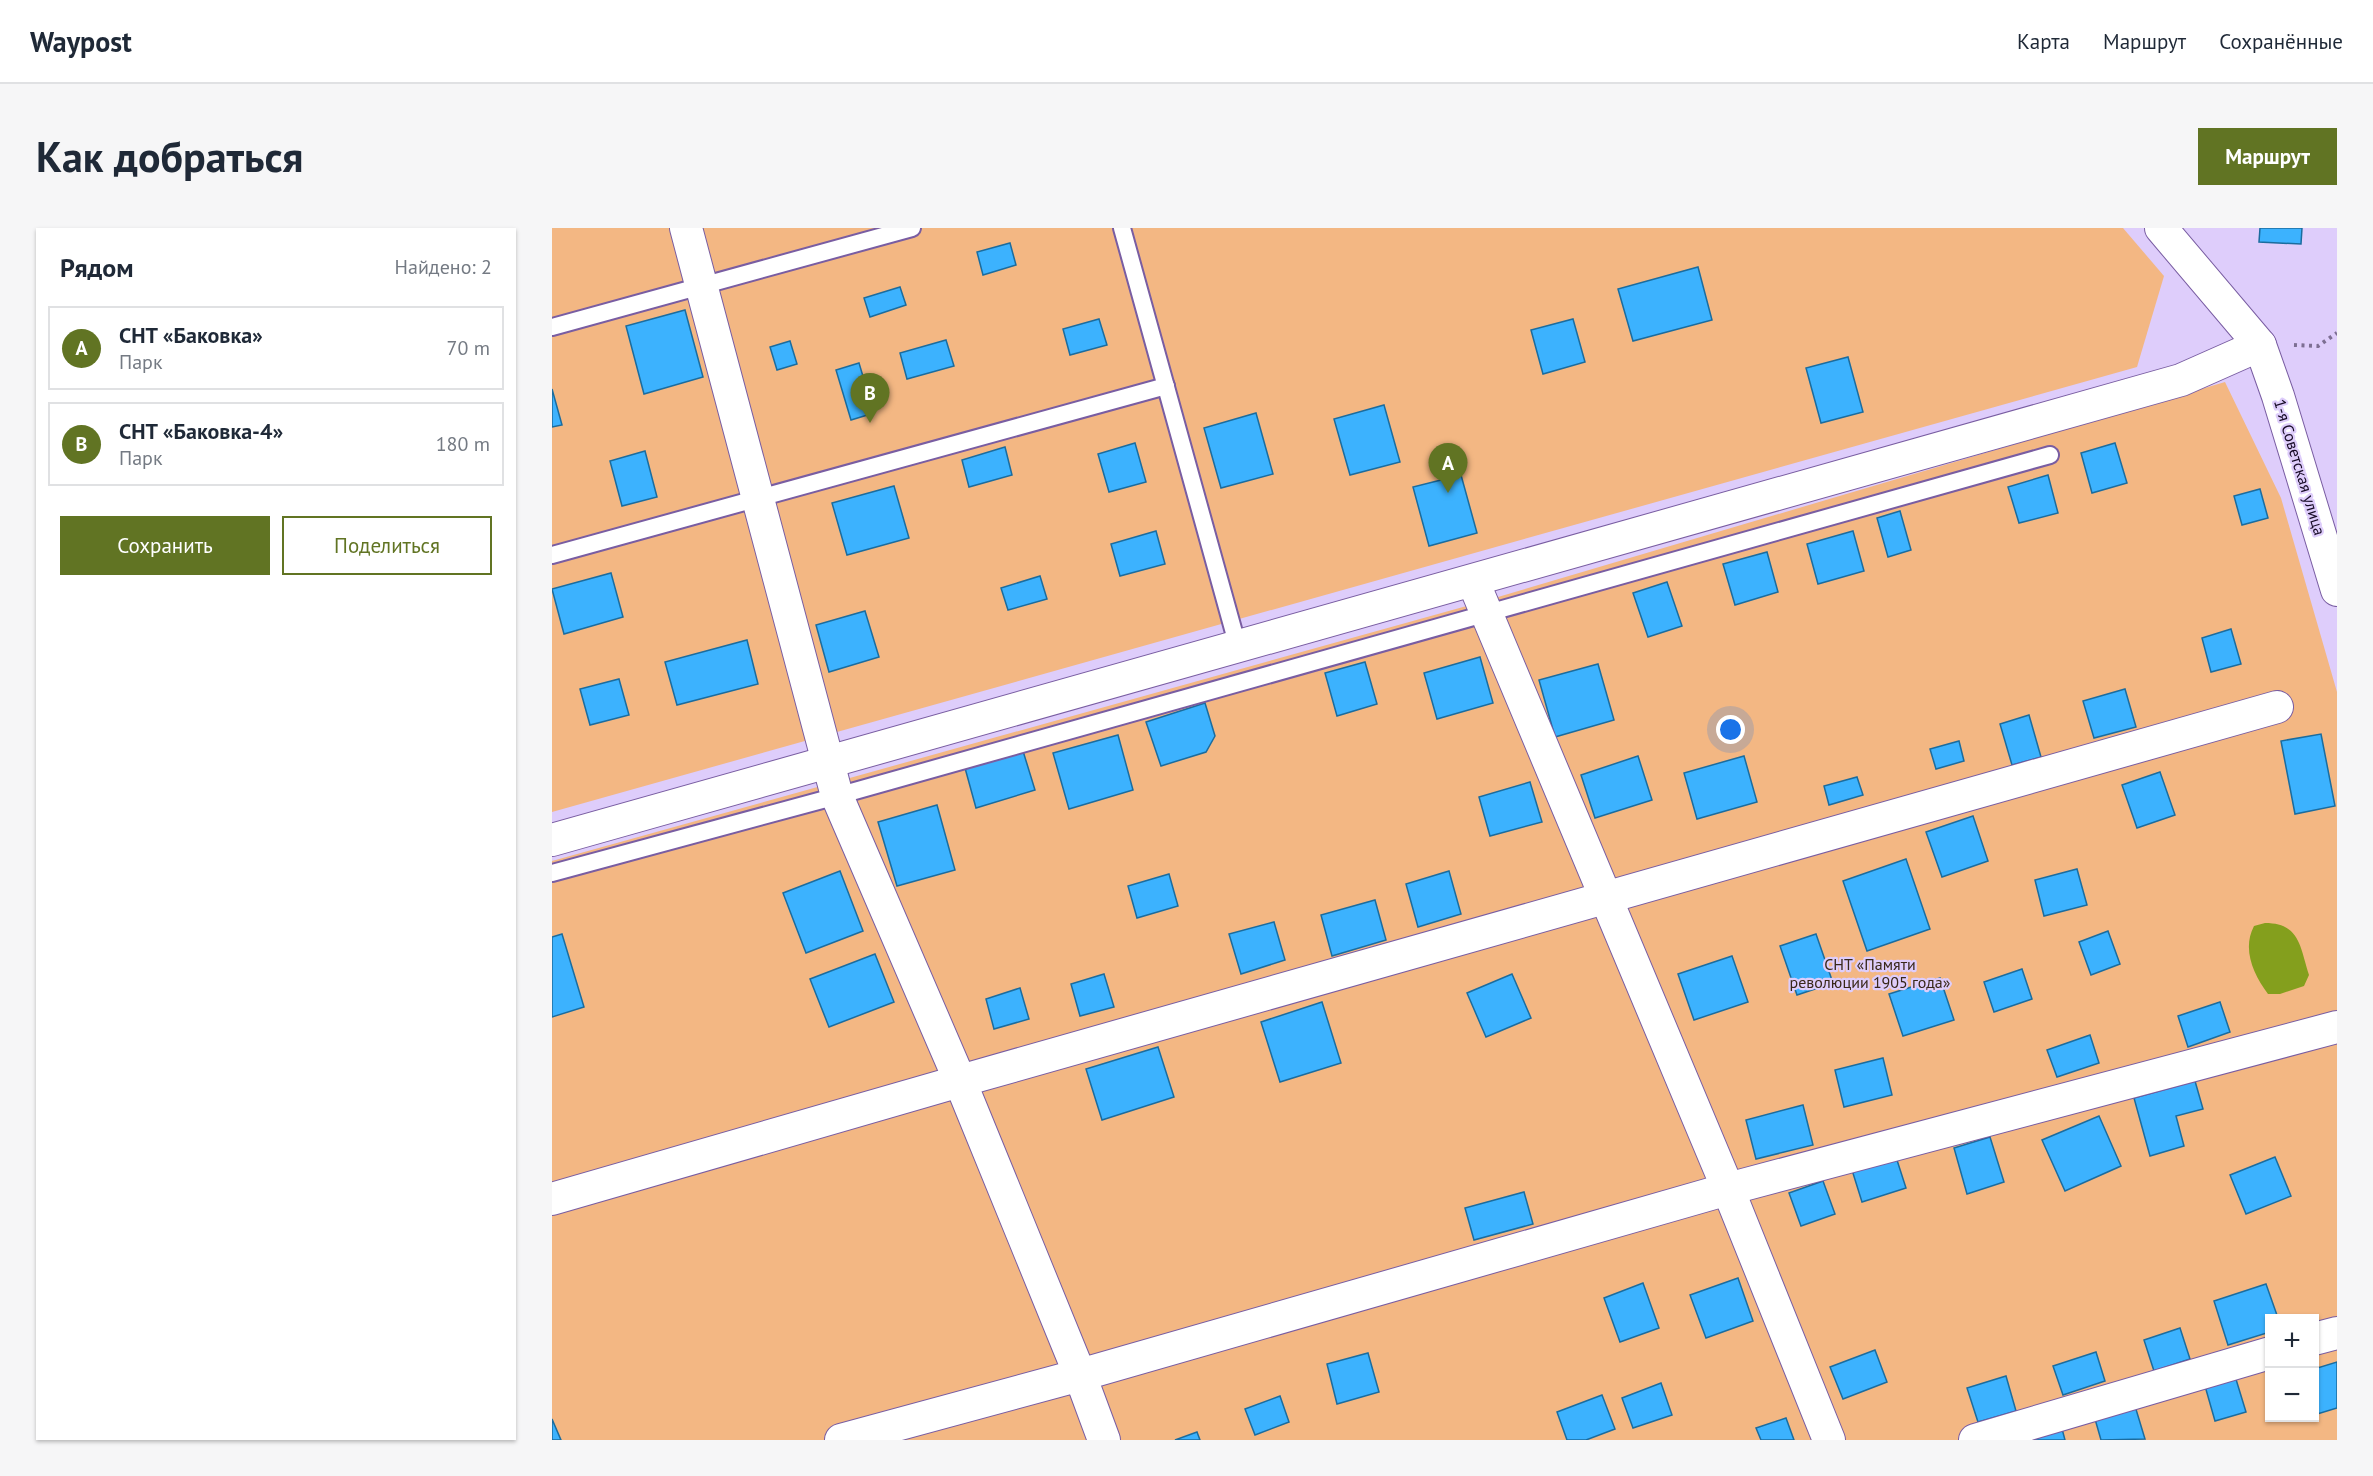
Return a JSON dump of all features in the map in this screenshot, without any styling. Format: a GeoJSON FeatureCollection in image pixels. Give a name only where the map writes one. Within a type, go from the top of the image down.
{"type":"FeatureCollection","features":[{"type":"Feature","properties":{"kind":"street"},"geometry":{"type":"LineString","coordinates":[[686,228],[837,796],[960,1081],[1080,1375],[1104,1440]]}},
{"type":"Feature","properties":{"kind":"street"},"geometry":{"type":"LineString","coordinates":[[552,840],[2181,380],[2260,345],[2161,228]]}},
{"type":"Feature","properties":{"kind":"street","name":"1-я Советская улица"},"geometry":{"type":"LineString","coordinates":[[2260,345],[2278,396],[2337,590]]}},
{"type":"Feature","properties":{"kind":"street"},"geometry":{"type":"LineString","coordinates":[[1473,581],[1728,1189],[1829,1440]]}},
{"type":"Feature","properties":{"kind":"street"},"geometry":{"type":"LineString","coordinates":[[552,1199],[2277,706]]}},
{"type":"Feature","properties":{"kind":"street"},"geometry":{"type":"LineString","coordinates":[[841,1440],[1080,1375],[1728,1189],[2337,1027]]}},
{"type":"Feature","properties":{"kind":"street"},"geometry":{"type":"LineString","coordinates":[[2319,1338],[2337,1333]]}},
{"type":"Feature","properties":{"kind":"street"},"geometry":{"type":"LineString","coordinates":[[1975,1440],[2265,1354]]}},
{"type":"Feature","properties":{"kind":"lane"},"geometry":{"type":"LineString","coordinates":[[552,327],[912,228]]}},
{"type":"Feature","properties":{"kind":"lane"},"geometry":{"type":"LineString","coordinates":[[1122,228],[1238,647]]}},
{"type":"Feature","properties":{"kind":"lane"},"geometry":{"type":"LineString","coordinates":[[552,555],[1166,386]]}},
{"type":"Feature","properties":{"kind":"lane"},"geometry":{"type":"LineString","coordinates":[[552,873],[837,796],[2050,455]]}},
{"type":"Feature","properties":{"kind":"path"},"geometry":{"type":"LineString","coordinates":[[2260,345],[2318,346],[2337,333]]}},
{"type":"Feature","properties":{"kind":"green space"},"geometry":{"type":"Polygon","coordinates":[[[552,228],[2123,228],[2164,276],[2137,367],[552,812],[552,228]]]}},
{"type":"Feature","properties":{"kind":"green space","name":"СНТ «Памяти революции 1905 года»"},"geometry":{"type":"Polygon","coordinates":[[[2225,382],[2281,498],[2337,692],[2337,1440],[552,1440],[552,861],[1481,602],[2225,382]]]}},
{"type":"Feature","properties":{"kind":"shaded area"},"geometry":{"type":"Polygon","coordinates":[[[2265,923],[2285,927],[2297,938],[2309,975],[2304,986],[2280,994],[2268,994],[2263,986],[2251,961],[2249,944],[2254,926],[2265,923]]]}},
{"type":"Feature","properties":{"kind":"building"},"geometry":{"type":"Polygon","coordinates":[[[2260,228],[2302,228],[2301,244],[2259,242],[2260,228]]]}},
{"type":"Feature","properties":{"kind":"building"},"geometry":{"type":"Polygon","coordinates":[[[1010,243],[1016,265],[983,275],[977,252],[1010,243]]]}},
{"type":"Feature","properties":{"kind":"building"},"geometry":{"type":"Polygon","coordinates":[[[1698,267],[1712,320],[1633,341],[1618,289],[1698,267]]]}},
{"type":"Feature","properties":{"kind":"building"},"geometry":{"type":"Polygon","coordinates":[[[900,287],[906,305],[870,317],[864,298],[900,287]]]}},
{"type":"Feature","properties":{"kind":"building"},"geometry":{"type":"Polygon","coordinates":[[[685,310],[703,377],[644,394],[626,326],[685,310]]]}},
{"type":"Feature","properties":{"kind":"building"},"geometry":{"type":"Polygon","coordinates":[[[1099,319],[1107,345],[1070,355],[1063,329],[1099,319]]]}},
{"type":"Feature","properties":{"kind":"building"},"geometry":{"type":"Polygon","coordinates":[[[1573,319],[1585,362],[1543,374],[1531,330],[1573,319]]]}},
{"type":"Feature","properties":{"kind":"building"},"geometry":{"type":"Polygon","coordinates":[[[946,340],[954,366],[907,379],[900,353],[946,340]]]}},
{"type":"Feature","properties":{"kind":"building"},"geometry":{"type":"Polygon","coordinates":[[[790,341],[797,364],[777,370],[770,347],[790,341]]]}},
{"type":"Feature","properties":{"kind":"building"},"geometry":{"type":"Polygon","coordinates":[[[1848,357],[1863,412],[1821,423],[1806,368],[1848,357]]]}},
{"type":"Feature","properties":{"kind":"building"},"geometry":{"type":"Polygon","coordinates":[[[859,363],[874,413],[851,420],[836,370],[859,363]]]}},
{"type":"Feature","properties":{"kind":"building"},"geometry":{"type":"Polygon","coordinates":[[[552,389],[562,425],[552,427],[552,389]]]}},
{"type":"Feature","properties":{"kind":"building"},"geometry":{"type":"Polygon","coordinates":[[[1384,405],[1400,462],[1350,475],[1334,419],[1384,405]]]}},
{"type":"Feature","properties":{"kind":"building"},"geometry":{"type":"Polygon","coordinates":[[[1256,413],[1273,474],[1221,488],[1204,428],[1256,413]]]}},
{"type":"Feature","properties":{"kind":"building"},"geometry":{"type":"Polygon","coordinates":[[[1135,443],[1146,482],[1109,492],[1098,454],[1135,443]]]}},
{"type":"Feature","properties":{"kind":"building"},"geometry":{"type":"Polygon","coordinates":[[[2115,443],[2127,483],[2092,493],[2081,453],[2115,443]]]}},
{"type":"Feature","properties":{"kind":"building"},"geometry":{"type":"Polygon","coordinates":[[[1005,447],[1012,475],[969,487],[962,460],[1005,447]]]}},
{"type":"Feature","properties":{"kind":"building"},"geometry":{"type":"Polygon","coordinates":[[[645,451],[657,497],[622,506],[610,461],[645,451]]]}},
{"type":"Feature","properties":{"kind":"building"},"geometry":{"type":"Polygon","coordinates":[[[1461,475],[1477,533],[1429,546],[1413,487],[1461,475]]]}},
{"type":"Feature","properties":{"kind":"building"},"geometry":{"type":"Polygon","coordinates":[[[2048,475],[2058,513],[2019,523],[2008,487],[2048,475]]]}},
{"type":"Feature","properties":{"kind":"building"},"geometry":{"type":"Polygon","coordinates":[[[894,486],[909,538],[847,555],[832,503],[894,486]]]}},
{"type":"Feature","properties":{"kind":"building"},"geometry":{"type":"Polygon","coordinates":[[[2260,489],[2268,518],[2242,525],[2234,496],[2260,489]]]}},
{"type":"Feature","properties":{"kind":"building"},"geometry":{"type":"Polygon","coordinates":[[[1900,511],[1911,550],[1888,557],[1877,518],[1900,511]]]}},
{"type":"Feature","properties":{"kind":"building"},"geometry":{"type":"Polygon","coordinates":[[[1156,531],[1165,564],[1120,576],[1111,544],[1156,531]]]}},
{"type":"Feature","properties":{"kind":"building"},"geometry":{"type":"Polygon","coordinates":[[[1853,531],[1864,571],[1818,584],[1807,544],[1853,531]]]}},
{"type":"Feature","properties":{"kind":"building"},"geometry":{"type":"Polygon","coordinates":[[[1767,552],[1778,592],[1735,605],[1723,564],[1767,552]]]}},
{"type":"Feature","properties":{"kind":"building"},"geometry":{"type":"Polygon","coordinates":[[[611,573],[623,617],[564,634],[552,589],[611,573]]]}},
{"type":"Feature","properties":{"kind":"building"},"geometry":{"type":"Polygon","coordinates":[[[1040,576],[1047,599],[1008,610],[1001,588],[1040,576]]]}},
{"type":"Feature","properties":{"kind":"building"},"geometry":{"type":"Polygon","coordinates":[[[1667,582],[1682,626],[1648,637],[1633,593],[1667,582]]]}},
{"type":"Feature","properties":{"kind":"building"},"geometry":{"type":"Polygon","coordinates":[[[865,611],[879,657],[829,672],[816,625],[865,611]]]}},
{"type":"Feature","properties":{"kind":"building"},"geometry":{"type":"Polygon","coordinates":[[[2231,629],[2241,664],[2211,672],[2202,638],[2231,629]]]}},
{"type":"Feature","properties":{"kind":"building"},"geometry":{"type":"Polygon","coordinates":[[[747,640],[758,684],[677,705],[665,662],[747,640]]]}},
{"type":"Feature","properties":{"kind":"building"},"geometry":{"type":"Polygon","coordinates":[[[1480,657],[1493,703],[1437,719],[1424,673],[1480,657]]]}},
{"type":"Feature","properties":{"kind":"building"},"geometry":{"type":"Polygon","coordinates":[[[1365,662],[1377,704],[1337,716],[1325,673],[1365,662]]]}},
{"type":"Feature","properties":{"kind":"building"},"geometry":{"type":"Polygon","coordinates":[[[1598,664],[1614,720],[1555,737],[1539,680],[1598,664]]]}},
{"type":"Feature","properties":{"kind":"building"},"geometry":{"type":"Polygon","coordinates":[[[619,679],[629,715],[590,725],[580,689],[619,679]]]}},
{"type":"Feature","properties":{"kind":"building"},"geometry":{"type":"Polygon","coordinates":[[[2125,689],[2136,727],[2094,738],[2083,701],[2125,689]]]}},
{"type":"Feature","properties":{"kind":"building"},"geometry":{"type":"Polygon","coordinates":[[[1205,703],[1215,736],[1206,752],[1161,766],[1146,722],[1205,703]]]}},
{"type":"Feature","properties":{"kind":"building"},"geometry":{"type":"Polygon","coordinates":[[[2029,715],[2041,757],[2012,765],[2000,724],[2029,715]]]}},
{"type":"Feature","properties":{"kind":"building"},"geometry":{"type":"Polygon","coordinates":[[[2321,734],[2335,806],[2295,814],[2281,741],[2321,734]]]}},
{"type":"Feature","properties":{"kind":"building"},"geometry":{"type":"Polygon","coordinates":[[[1118,735],[1133,790],[1069,809],[1053,753],[1118,735]]]}},
{"type":"Feature","properties":{"kind":"building"},"geometry":{"type":"Polygon","coordinates":[[[1959,741],[1964,761],[1936,769],[1930,749],[1959,741]]]}},
{"type":"Feature","properties":{"kind":"building"},"geometry":{"type":"Polygon","coordinates":[[[1023,751],[1035,790],[976,808],[965,768],[1023,751]]]}},
{"type":"Feature","properties":{"kind":"building"},"geometry":{"type":"Polygon","coordinates":[[[1638,756],[1652,800],[1595,818],[1581,775],[1638,756]]]}},
{"type":"Feature","properties":{"kind":"building"},"geometry":{"type":"Polygon","coordinates":[[[1744,756],[1757,802],[1697,819],[1684,773],[1744,756]]]}},
{"type":"Feature","properties":{"kind":"building"},"geometry":{"type":"Polygon","coordinates":[[[2160,772],[2175,815],[2137,828],[2122,785],[2160,772]]]}},
{"type":"Feature","properties":{"kind":"building"},"geometry":{"type":"Polygon","coordinates":[[[1857,777],[1863,795],[1829,805],[1824,786],[1857,777]]]}},
{"type":"Feature","properties":{"kind":"building"},"geometry":{"type":"Polygon","coordinates":[[[1530,782],[1542,822],[1490,836],[1479,797],[1530,782]]]}},
{"type":"Feature","properties":{"kind":"building"},"geometry":{"type":"Polygon","coordinates":[[[937,805],[955,870],[897,886],[878,822],[937,805]]]}},
{"type":"Feature","properties":{"kind":"building"},"geometry":{"type":"Polygon","coordinates":[[[1973,816],[1988,861],[1942,877],[1926,832],[1973,816]]]}},
{"type":"Feature","properties":{"kind":"building"},"geometry":{"type":"Polygon","coordinates":[[[1906,859],[1930,929],[1867,951],[1843,881],[1906,859]]]}},
{"type":"Feature","properties":{"kind":"building"},"geometry":{"type":"Polygon","coordinates":[[[2077,869],[2087,905],[2044,916],[2035,880],[2077,869]]]}},
{"type":"Feature","properties":{"kind":"building"},"geometry":{"type":"Polygon","coordinates":[[[840,871],[863,931],[806,953],[783,893],[840,871]]]}},
{"type":"Feature","properties":{"kind":"building"},"geometry":{"type":"Polygon","coordinates":[[[1449,871],[1461,914],[1418,927],[1406,884],[1449,871]]]}},
{"type":"Feature","properties":{"kind":"building"},"geometry":{"type":"Polygon","coordinates":[[[1169,874],[1178,906],[1137,918],[1128,886],[1169,874]]]}},
{"type":"Feature","properties":{"kind":"building"},"geometry":{"type":"Polygon","coordinates":[[[1375,900],[1386,940],[1332,956],[1321,915],[1375,900]]]}},
{"type":"Feature","properties":{"kind":"building"},"geometry":{"type":"Polygon","coordinates":[[[1274,922],[1285,960],[1241,974],[1229,934],[1274,922]]]}},
{"type":"Feature","properties":{"kind":"building"},"geometry":{"type":"Polygon","coordinates":[[[2108,931],[2120,964],[2091,975],[2079,942],[2108,931]]]}},
{"type":"Feature","properties":{"kind":"building"},"geometry":{"type":"Polygon","coordinates":[[[562,934],[584,1007],[552,1017],[552,937],[562,934]]]}},
{"type":"Feature","properties":{"kind":"building"},"geometry":{"type":"Polygon","coordinates":[[[1816,934],[1833,983],[1797,995],[1780,946],[1816,934]]]}},
{"type":"Feature","properties":{"kind":"building"},"geometry":{"type":"Polygon","coordinates":[[[875,954],[894,1002],[829,1027],[810,979],[875,954]]]}},
{"type":"Feature","properties":{"kind":"building"},"geometry":{"type":"Polygon","coordinates":[[[1732,956],[1748,1002],[1694,1020],[1678,974],[1732,956]]]}},
{"type":"Feature","properties":{"kind":"building"},"geometry":{"type":"Polygon","coordinates":[[[2022,969],[2032,999],[1994,1012],[1984,982],[2022,969]]]}},
{"type":"Feature","properties":{"kind":"building"},"geometry":{"type":"Polygon","coordinates":[[[1104,974],[1114,1007],[1080,1016],[1071,984],[1104,974]]]}},
{"type":"Feature","properties":{"kind":"building"},"geometry":{"type":"Polygon","coordinates":[[[1512,974],[1531,1018],[1486,1037],[1467,993],[1512,974]]]}},
{"type":"Feature","properties":{"kind":"building"},"geometry":{"type":"Polygon","coordinates":[[[1940,978],[1954,1020],[1903,1036],[1889,994],[1940,978]]]}},
{"type":"Feature","properties":{"kind":"building"},"geometry":{"type":"Polygon","coordinates":[[[1020,988],[1029,1019],[994,1029],[986,999],[1020,988]]]}},
{"type":"Feature","properties":{"kind":"building"},"geometry":{"type":"Polygon","coordinates":[[[1322,1002],[1341,1063],[1280,1082],[1261,1022],[1322,1002]]]}},
{"type":"Feature","properties":{"kind":"building"},"geometry":{"type":"Polygon","coordinates":[[[2220,1002],[2230,1032],[2188,1047],[2178,1016],[2220,1002]]]}},
{"type":"Feature","properties":{"kind":"building"},"geometry":{"type":"Polygon","coordinates":[[[2090,1035],[2099,1063],[2057,1077],[2047,1050],[2090,1035]]]}},
{"type":"Feature","properties":{"kind":"building"},"geometry":{"type":"Polygon","coordinates":[[[1158,1047],[1174,1097],[1102,1120],[1086,1069],[1158,1047]]]}},
{"type":"Feature","properties":{"kind":"building"},"geometry":{"type":"Polygon","coordinates":[[[1883,1058],[1892,1095],[1844,1107],[1835,1070],[1883,1058]]]}},
{"type":"Feature","properties":{"kind":"building"},"geometry":{"type":"Polygon","coordinates":[[[2195,1081],[2203,1109],[2176,1116],[2184,1146],[2150,1156],[2134,1098],[2195,1081]]]}},
{"type":"Feature","properties":{"kind":"building"},"geometry":{"type":"Polygon","coordinates":[[[1803,1105],[1813,1145],[1756,1159],[1746,1120],[1803,1105]]]}},
{"type":"Feature","properties":{"kind":"building"},"geometry":{"type":"Polygon","coordinates":[[[2099,1116],[2121,1166],[2065,1191],[2042,1140],[2099,1116]]]}},
{"type":"Feature","properties":{"kind":"building"},"geometry":{"type":"Polygon","coordinates":[[[1990,1137],[2004,1182],[1967,1194],[1954,1148],[1990,1137]]]}},
{"type":"Feature","properties":{"kind":"building"},"geometry":{"type":"Polygon","coordinates":[[[1896,1157],[1906,1188],[1862,1202],[1852,1170],[1896,1157]]]}},
{"type":"Feature","properties":{"kind":"building"},"geometry":{"type":"Polygon","coordinates":[[[2275,1157],[2291,1196],[2246,1214],[2230,1175],[2275,1157]]]}},
{"type":"Feature","properties":{"kind":"building"},"geometry":{"type":"Polygon","coordinates":[[[1823,1181],[1835,1214],[1801,1226],[1789,1193],[1823,1181]]]}},
{"type":"Feature","properties":{"kind":"building"},"geometry":{"type":"Polygon","coordinates":[[[1524,1192],[1533,1224],[1474,1240],[1465,1208],[1524,1192]]]}},
{"type":"Feature","properties":{"kind":"building"},"geometry":{"type":"Polygon","coordinates":[[[1738,1278],[1753,1321],[1706,1338],[1690,1295],[1738,1278]]]}},
{"type":"Feature","properties":{"kind":"building"},"geometry":{"type":"Polygon","coordinates":[[[1643,1283],[1659,1328],[1620,1342],[1604,1298],[1643,1283]]]}},
{"type":"Feature","properties":{"kind":"building"},"geometry":{"type":"Polygon","coordinates":[[[2266,1284],[2277,1314],[2265,1314],[2265,1334],[2228,1345],[2214,1301],[2266,1284]]]}},
{"type":"Feature","properties":{"kind":"building"},"geometry":{"type":"Polygon","coordinates":[[[2180,1328],[2190,1359],[2154,1371],[2144,1340],[2180,1328]]]}},
{"type":"Feature","properties":{"kind":"building"},"geometry":{"type":"Polygon","coordinates":[[[1875,1350],[1887,1382],[1843,1399],[1830,1367],[1875,1350]]]}},
{"type":"Feature","properties":{"kind":"building"},"geometry":{"type":"Polygon","coordinates":[[[2096,1352],[2105,1381],[2063,1395],[2053,1366],[2096,1352]]]}},
{"type":"Feature","properties":{"kind":"building"},"geometry":{"type":"Polygon","coordinates":[[[1368,1353],[1379,1392],[1337,1404],[1327,1364],[1368,1353]]]}},
{"type":"Feature","properties":{"kind":"building"},"geometry":{"type":"Polygon","coordinates":[[[2337,1362],[2337,1408],[2319,1413],[2319,1368],[2337,1362]]]}},
{"type":"Feature","properties":{"kind":"building"},"geometry":{"type":"Polygon","coordinates":[[[2006,1376],[2016,1411],[1978,1422],[1967,1388],[2006,1376]]]}},
{"type":"Feature","properties":{"kind":"building"},"geometry":{"type":"Polygon","coordinates":[[[2235,1376],[2246,1412],[2215,1421],[2205,1386],[2235,1376]]]}},
{"type":"Feature","properties":{"kind":"building"},"geometry":{"type":"Polygon","coordinates":[[[1661,1383],[1672,1415],[1633,1428],[1622,1398],[1661,1383]]]}},
{"type":"Feature","properties":{"kind":"building"},"geometry":{"type":"Polygon","coordinates":[[[1602,1395],[1615,1429],[1586,1440],[1567,1440],[1557,1412],[1602,1395]]]}},
{"type":"Feature","properties":{"kind":"building"},"geometry":{"type":"Polygon","coordinates":[[[1280,1396],[1289,1422],[1255,1435],[1245,1409],[1280,1396]]]}},
{"type":"Feature","properties":{"kind":"building"},"geometry":{"type":"Polygon","coordinates":[[[2135,1406],[2145,1439],[2101,1440],[2095,1419],[2135,1406]]]}},
{"type":"Feature","properties":{"kind":"building"},"geometry":{"type":"Polygon","coordinates":[[[1786,1418],[1794,1440],[1761,1440],[1756,1428],[1786,1418]]]}},
{"type":"Feature","properties":{"kind":"building"},"geometry":{"type":"Polygon","coordinates":[[[552,1419],[561,1440],[552,1440],[552,1419]]]}},
{"type":"Feature","properties":{"kind":"building"},"geometry":{"type":"Polygon","coordinates":[[[2061,1425],[2065,1440],[2014,1440],[2061,1425]]]}},
{"type":"Feature","properties":{"kind":"building"},"geometry":{"type":"Polygon","coordinates":[[[1197,1432],[1200,1440],[1175,1440],[1197,1432]]]}},
{"type":"Feature","properties":{"kind":"place","name":"СНТ «Баковка-4»"},"geometry":{"type":"Point","coordinates":[870,423]}},
{"type":"Feature","properties":{"kind":"place","name":"СНТ «Баковка»"},"geometry":{"type":"Point","coordinates":[1448,493]}}]}
